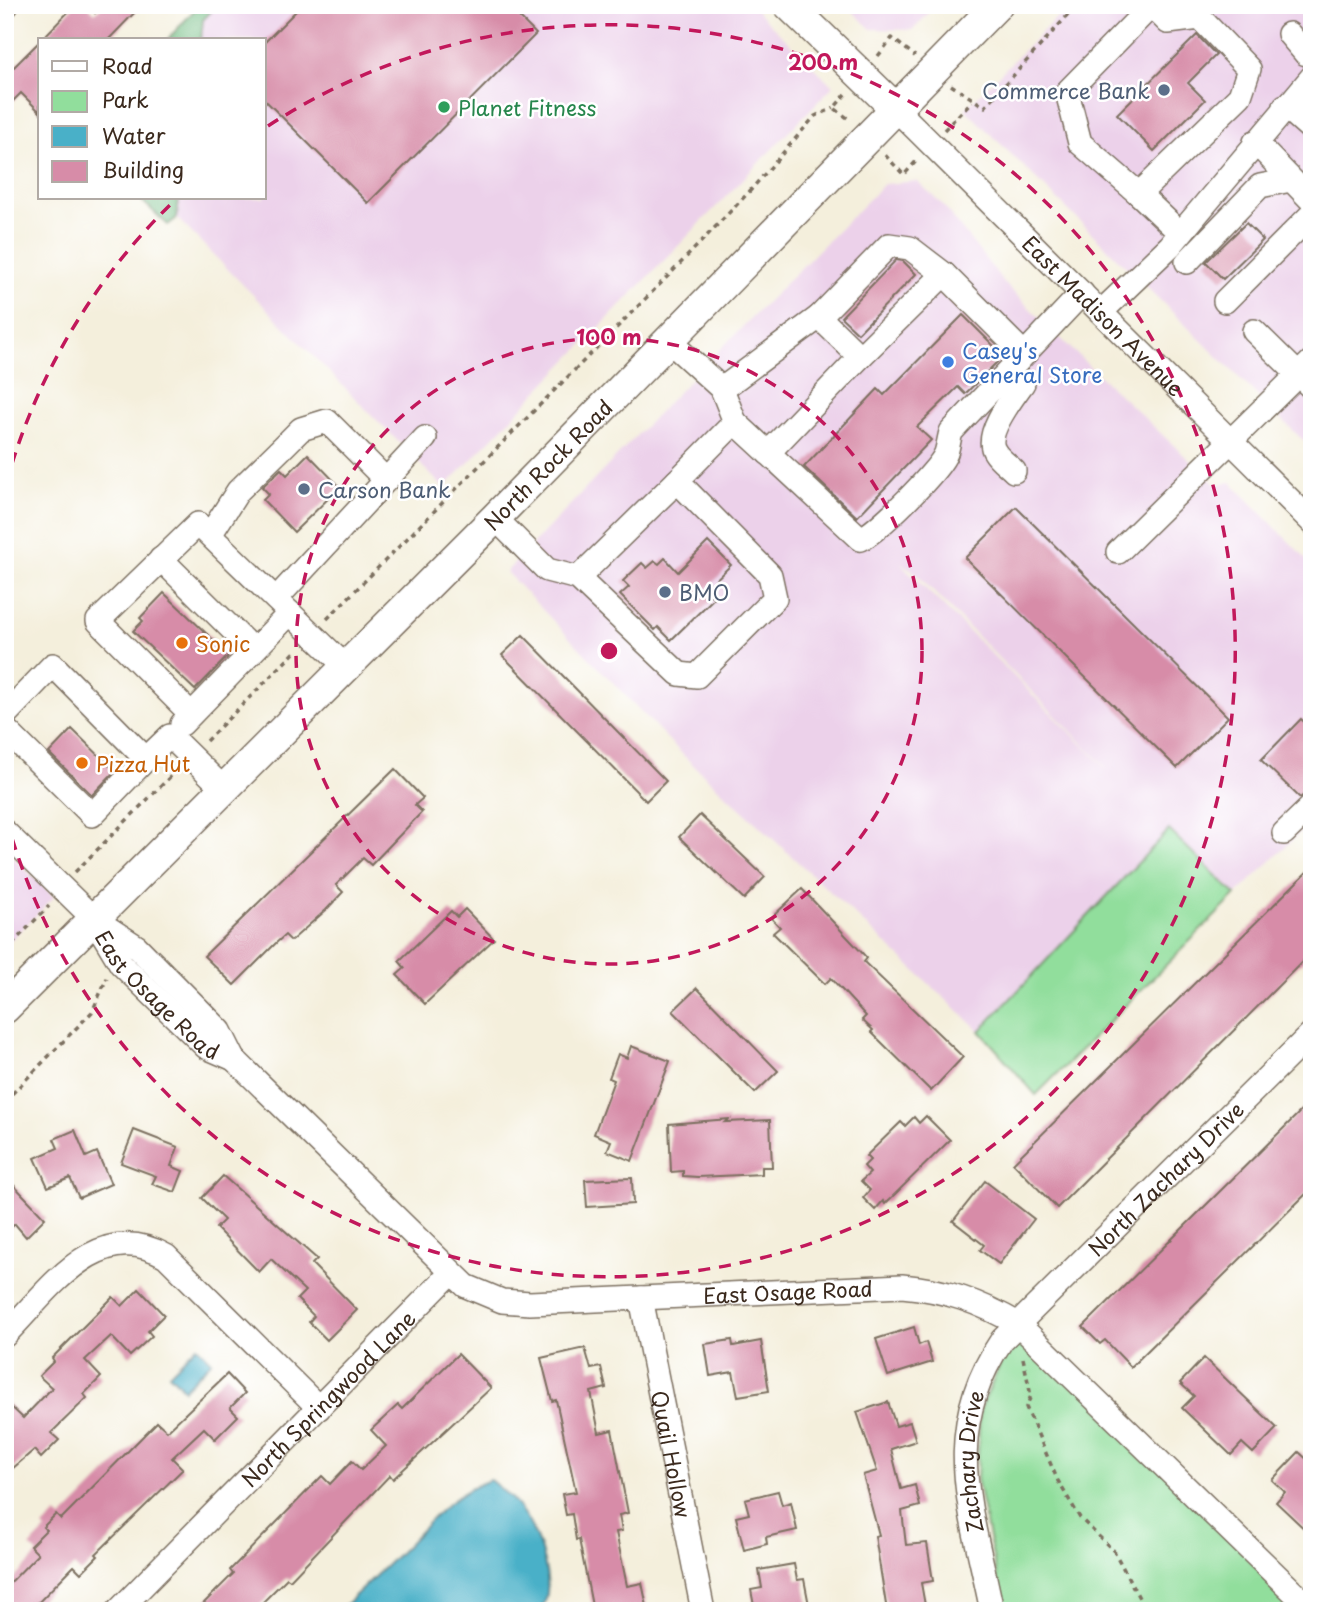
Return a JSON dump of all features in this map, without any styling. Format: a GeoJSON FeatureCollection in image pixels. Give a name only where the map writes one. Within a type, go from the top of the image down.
{"type":"FeatureCollection","features":[{"type":"Feature","properties":{"kind":"main road"},"geometry":{"type":"LineString","coordinates":[[789,5],[895,108]]}},
{"type":"Feature","properties":{"kind":"main road","name":"North Rock Road"},"geometry":{"type":"LineString","coordinates":[[5,1008],[495,518],[997,5]]}},
{"type":"Feature","properties":{"kind":"street"},"geometry":{"type":"LineString","coordinates":[[1139,194],[1240,96],[1249,69],[1200,18],[1168,22],[1151,5],[1067,92],[1080,144],[1180,233]]}},
{"type":"Feature","properties":{"kind":"street"},"geometry":{"type":"LineString","coordinates":[[1301,36],[1306,54],[1312,55]]}},
{"type":"Feature","properties":{"kind":"street"},"geometry":{"type":"LineString","coordinates":[[1101,312],[1180,233],[1310,78]]}},
{"type":"Feature","properties":{"kind":"street"},"geometry":{"type":"LineString","coordinates":[[1285,106],[1312,130]]}},
{"type":"Feature","properties":{"kind":"street","name":"East Madison Avenue"},"geometry":{"type":"LineString","coordinates":[[895,108],[1312,522]]}},
{"type":"Feature","properties":{"kind":"street"},"geometry":{"type":"LineString","coordinates":[[1255,142],[1312,201]]}},
{"type":"Feature","properties":{"kind":"street"},"geometry":{"type":"LineString","coordinates":[[1186,262],[1260,186],[1291,180]]}},
{"type":"Feature","properties":{"kind":"street"},"geometry":{"type":"LineString","coordinates":[[1225,301],[1312,214]]}},
{"type":"Feature","properties":{"kind":"street"},"geometry":{"type":"LineString","coordinates":[[722,389],[818,317],[889,245],[910,248],[944,274],[1023,353]]}},
{"type":"Feature","properties":{"kind":"street"},"geometry":{"type":"LineString","coordinates":[[768,453],[860,356],[944,274]]}},
{"type":"Feature","properties":{"kind":"street"},"geometry":{"type":"LineString","coordinates":[[668,340],[722,389],[734,422],[861,539],[872,534],[946,456],[951,432],[1082,293]]}},
{"type":"Feature","properties":{"kind":"street"},"geometry":{"type":"LineString","coordinates":[[818,317],[860,356]]}},
{"type":"Feature","properties":{"kind":"street"},"geometry":{"type":"LineString","coordinates":[[1118,552],[1231,441],[1307,375],[1254,331]]}},
{"type":"Feature","properties":{"kind":"street"},"geometry":{"type":"LineString","coordinates":[[1014,471],[993,450],[992,442],[999,419],[1023,383]]}},
{"type":"Feature","properties":{"kind":"street"},"geometry":{"type":"LineString","coordinates":[[209,535],[238,491],[302,429],[327,421],[386,480]]}},
{"type":"Feature","properties":{"kind":"street"},"geometry":{"type":"LineString","coordinates":[[578,578],[734,422]]}},
{"type":"Feature","properties":{"kind":"street"},"geometry":{"type":"LineString","coordinates":[[5,729],[92,815],[254,650],[283,606],[386,480],[425,438]]}},
{"type":"Feature","properties":{"kind":"street"},"geometry":{"type":"LineString","coordinates":[[495,518],[547,570],[578,578],[679,674],[697,676],[775,598],[770,575],[677,481]]}},
{"type":"Feature","properties":{"kind":"street"},"geometry":{"type":"LineString","coordinates":[[191,714],[98,621],[198,524],[346,667]]}},
{"type":"Feature","properties":{"kind":"street"},"geometry":{"type":"LineString","coordinates":[[161,559],[254,650]]}},
{"type":"Feature","properties":{"kind":"street"},"geometry":{"type":"LineString","coordinates":[[5,715],[53,665],[146,759]]}},
{"type":"Feature","properties":{"kind":"street"},"geometry":{"type":"LineString","coordinates":[[170,736],[224,789]]}},
{"type":"Feature","properties":{"kind":"street"},"geometry":{"type":"LineString","coordinates":[[1284,833],[1312,806]]}},
{"type":"Feature","properties":{"kind":"street","name":"East Osage Road"},"geometry":{"type":"LineString","coordinates":[[8,840],[94,919],[121,964],[206,1048],[234,1059],[450,1274],[475,1291],[502,1301],[530,1303],[902,1286],[958,1295],[984,1304],[1018,1324],[1312,1610]]}},
{"type":"Feature","properties":{"kind":"street","name":"North Zachary Drive"},"geometry":{"type":"LineString","coordinates":[[1018,1324],[1312,1033]]}},
{"type":"Feature","properties":{"kind":"street"},"geometry":{"type":"LineString","coordinates":[[10,1330],[80,1260],[96,1250],[122,1243],[140,1245],[166,1256],[319,1408]]}},
{"type":"Feature","properties":{"kind":"street","name":"North Springwood Lane"},"geometry":{"type":"LineString","coordinates":[[118,1611],[450,1274]]}},
{"type":"Feature","properties":{"kind":"street","name":"Quail Hollow"},"geometry":{"type":"LineString","coordinates":[[641,1298],[703,1611]]}},
{"type":"Feature","properties":{"kind":"street","name":"Zachary Drive"},"geometry":{"type":"LineString","coordinates":[[992,1611],[965,1477],[965,1428],[975,1387],[987,1362],[1018,1324]]}},
{"type":"Feature","properties":{"kind":"path"},"geometry":{"type":"LineString","coordinates":[[972,101],[985,107],[1077,5]]}},
{"type":"Feature","properties":{"kind":"path"},"geometry":{"type":"LineString","coordinates":[[81,864],[671,273],[749,192],[815,116],[834,108]]}},
{"type":"Feature","properties":{"kind":"path"},"geometry":{"type":"LineString","coordinates":[[5,951],[52,903]]}},
{"type":"Feature","properties":{"kind":"path"},"geometry":{"type":"LineString","coordinates":[[5,1101],[92,1012],[108,976]]}},
{"type":"Feature","properties":{"kind":"path"},"geometry":{"type":"LineString","coordinates":[[1023,1352],[1023,1366],[1031,1396],[1026,1407],[1058,1480],[1080,1518],[1114,1551],[1146,1611]]}},
{"type":"Feature","properties":{"kind":"shaded area"},"geometry":{"type":"Polygon","coordinates":[[[217,5],[751,5],[833,86],[444,488],[177,218],[179,200],[266,200],[266,38],[201,38],[203,20],[217,5]]]}},
{"type":"Feature","properties":{"kind":"shaded area"},"geometry":{"type":"Polygon","coordinates":[[[846,5],[936,5],[913,30],[871,29],[846,5]]]}},
{"type":"Feature","properties":{"kind":"shaded area"},"geometry":{"type":"Polygon","coordinates":[[[1069,5],[1312,5],[1312,449],[965,109],[1069,5]]]}},
{"type":"Feature","properties":{"kind":"shaded area"},"geometry":{"type":"Polygon","coordinates":[[[917,181],[942,204],[1005,284],[1090,367],[1216,485],[1231,482],[1312,565],[1312,821],[1236,895],[1169,830],[980,1031],[687,759],[506,572],[684,386],[884,184],[917,181]],[[899,562],[1108,769],[912,570],[899,562]]]}},
{"type":"Feature","properties":{"kind":"shaded area"},"geometry":{"type":"Polygon","coordinates":[[[5,850],[54,897],[5,946],[5,850]]]}},
{"type":"Feature","properties":{"kind":"green space"},"geometry":{"type":"Polygon","coordinates":[[[199,5],[217,5],[203,20],[201,38],[169,38],[199,5]]]}},
{"type":"Feature","properties":{"kind":"green space"},"geometry":{"type":"Polygon","coordinates":[[[141,200],[179,200],[177,218],[168,225],[141,200]]]}},
{"type":"Feature","properties":{"kind":"green space"},"geometry":{"type":"Polygon","coordinates":[[[1169,830],[1236,895],[1036,1095],[980,1031],[1169,830]]]}},
{"type":"Feature","properties":{"kind":"green space"},"geometry":{"type":"Polygon","coordinates":[[[1018,1324],[1312,1611],[1004,1611],[977,1479],[980,1410],[1018,1324]]]}},
{"type":"Feature","properties":{"kind":"water"},"geometry":{"type":"Polygon","coordinates":[[[197,1346],[212,1361],[184,1389],[169,1374],[197,1346]]]}},
{"type":"Feature","properties":{"kind":"water"},"geometry":{"type":"Polygon","coordinates":[[[490,1480],[518,1506],[541,1550],[547,1590],[540,1611],[339,1611],[440,1511],[463,1493],[490,1480]]]}},
{"type":"Feature","properties":{"kind":"building"},"geometry":{"type":"Polygon","coordinates":[[[75,5],[87,5],[95,13],[103,5],[142,5],[110,38],[43,38],[75,5]]]}},
{"type":"Feature","properties":{"kind":"building"},"geometry":{"type":"Polygon","coordinates":[[[302,5],[507,5],[536,34],[368,203],[266,101],[266,41],[302,5]]]}},
{"type":"Feature","properties":{"kind":"building","name":"Commerce Bank"},"geometry":{"type":"Polygon","coordinates":[[[1197,35],[1216,55],[1188,83],[1205,100],[1154,151],[1117,114],[1197,35]]]}},
{"type":"Feature","properties":{"kind":"building"},"geometry":{"type":"Polygon","coordinates":[[[38,43],[38,110],[21,93],[5,109],[5,76],[38,43]]]}},
{"type":"Feature","properties":{"kind":"building"},"geometry":{"type":"Polygon","coordinates":[[[1246,223],[1263,240],[1223,279],[1206,262],[1246,223]]]}},
{"type":"Feature","properties":{"kind":"building"},"geometry":{"type":"Polygon","coordinates":[[[896,260],[903,261],[916,274],[858,333],[841,317],[896,260]]]}},
{"type":"Feature","properties":{"kind":"building"},"geometry":{"type":"Polygon","coordinates":[[[963,315],[996,348],[989,355],[997,362],[965,394],[958,387],[917,427],[931,440],[857,517],[804,467],[878,389],[884,395],[963,315]]]}},
{"type":"Feature","properties":{"kind":"building"},"geometry":{"type":"Polygon","coordinates":[[[308,454],[340,487],[294,532],[263,500],[269,494],[262,487],[281,469],[287,475],[308,454]]]}},
{"type":"Feature","properties":{"kind":"building"},"geometry":{"type":"Polygon","coordinates":[[[1016,507],[1228,717],[1177,768],[965,558],[1016,507]]]}},
{"type":"Feature","properties":{"kind":"building","name":"BMO"},"geometry":{"type":"Polygon","coordinates":[[[708,542],[731,565],[705,590],[714,598],[671,640],[658,627],[655,630],[620,595],[629,587],[623,581],[642,563],[647,568],[655,561],[659,564],[665,558],[678,572],[708,542]]]}},
{"type":"Feature","properties":{"kind":"building","name":"Sonic"},"geometry":{"type":"Polygon","coordinates":[[[164,593],[229,655],[195,690],[133,631],[143,621],[140,618],[164,593]]]}},
{"type":"Feature","properties":{"kind":"building"},"geometry":{"type":"Polygon","coordinates":[[[523,635],[666,781],[646,801],[502,655],[523,635]]]}},
{"type":"Feature","properties":{"kind":"building"},"geometry":{"type":"Polygon","coordinates":[[[1301,719],[1312,729],[1312,788],[1300,798],[1261,760],[1301,719]]]}},
{"type":"Feature","properties":{"kind":"building","name":"Pizza Hut"},"geometry":{"type":"Polygon","coordinates":[[[72,729],[115,771],[92,795],[49,753],[72,729]]]}},
{"type":"Feature","properties":{"kind":"building"},"geometry":{"type":"Polygon","coordinates":[[[395,769],[423,798],[415,805],[422,812],[371,865],[363,858],[336,885],[343,892],[326,910],[291,941],[285,935],[234,985],[204,956],[395,769]]]}},
{"type":"Feature","properties":{"kind":"building"},"geometry":{"type":"Polygon","coordinates":[[[700,815],[765,877],[744,899],[679,837],[700,815]]]}},
{"type":"Feature","properties":{"kind":"building"},"geometry":{"type":"Polygon","coordinates":[[[1312,867],[1312,952],[1057,1208],[1013,1163],[1312,867]]]}},
{"type":"Feature","properties":{"kind":"building"},"geometry":{"type":"Polygon","coordinates":[[[802,889],[867,958],[864,962],[963,1057],[931,1091],[871,1032],[873,1030],[862,1020],[866,1016],[831,978],[825,984],[773,933],[780,927],[771,918],[802,889]]]}},
{"type":"Feature","properties":{"kind":"building"},"geometry":{"type":"Polygon","coordinates":[[[465,909],[494,939],[425,1004],[397,975],[405,968],[399,961],[451,911],[457,917],[465,909]]]}},
{"type":"Feature","properties":{"kind":"building"},"geometry":{"type":"Polygon","coordinates":[[[697,988],[778,1071],[755,1093],[673,1011],[697,988]]]}},
{"type":"Feature","properties":{"kind":"building"},"geometry":{"type":"Polygon","coordinates":[[[631,1046],[670,1061],[632,1161],[607,1151],[611,1141],[594,1134],[614,1080],[609,1078],[618,1054],[627,1058],[631,1046]]]}},
{"type":"Feature","properties":{"kind":"building"},"geometry":{"type":"Polygon","coordinates":[[[1312,1100],[1312,1188],[1131,1367],[1105,1340],[1100,1344],[1083,1327],[1312,1100]]]}},
{"type":"Feature","properties":{"kind":"building"},"geometry":{"type":"Polygon","coordinates":[[[926,1116],[950,1140],[885,1204],[883,1201],[875,1210],[863,1198],[870,1190],[861,1181],[870,1173],[864,1166],[870,1160],[866,1156],[901,1122],[905,1126],[914,1117],[919,1123],[926,1116]]]}},
{"type":"Feature","properties":{"kind":"building"},"geometry":{"type":"Polygon","coordinates":[[[729,1119],[725,1122],[770,1120],[772,1167],[762,1167],[762,1174],[698,1177],[683,1176],[683,1171],[671,1172],[669,1124],[729,1119]]]}},
{"type":"Feature","properties":{"kind":"building"},"geometry":{"type":"Polygon","coordinates":[[[75,1130],[86,1157],[97,1152],[111,1184],[79,1198],[70,1178],[48,1187],[35,1158],[58,1148],[54,1139],[75,1130]]]}},
{"type":"Feature","properties":{"kind":"building"},"geometry":{"type":"Polygon","coordinates":[[[134,1130],[178,1147],[171,1166],[183,1171],[175,1192],[152,1184],[156,1176],[121,1163],[134,1130]]]}},
{"type":"Feature","properties":{"kind":"building"},"geometry":{"type":"Polygon","coordinates":[[[5,1176],[45,1218],[26,1237],[15,1224],[5,1233],[5,1176]]]}},
{"type":"Feature","properties":{"kind":"building"},"geometry":{"type":"Polygon","coordinates":[[[223,1176],[317,1259],[312,1264],[357,1310],[327,1340],[309,1322],[314,1316],[297,1299],[305,1291],[271,1259],[259,1272],[216,1228],[224,1220],[202,1198],[223,1176]]]}},
{"type":"Feature","properties":{"kind":"building"},"geometry":{"type":"Polygon","coordinates":[[[632,1178],[633,1204],[587,1207],[585,1180],[632,1178]]]}},
{"type":"Feature","properties":{"kind":"building"},"geometry":{"type":"Polygon","coordinates":[[[985,1181],[1034,1219],[999,1264],[980,1250],[984,1245],[953,1221],[985,1181]]]}},
{"type":"Feature","properties":{"kind":"building"},"geometry":{"type":"Polygon","coordinates":[[[139,1289],[164,1315],[148,1331],[152,1336],[130,1356],[111,1336],[85,1360],[101,1377],[84,1394],[87,1398],[51,1433],[59,1440],[41,1458],[34,1450],[5,1475],[5,1401],[23,1418],[52,1388],[39,1376],[54,1361],[52,1358],[113,1297],[122,1306],[139,1289]]]}},
{"type":"Feature","properties":{"kind":"building"},"geometry":{"type":"Polygon","coordinates":[[[914,1327],[919,1345],[926,1342],[932,1362],[888,1376],[876,1339],[914,1327]]]}},
{"type":"Feature","properties":{"kind":"building"},"geometry":{"type":"Polygon","coordinates":[[[732,1340],[733,1346],[761,1341],[769,1391],[738,1396],[733,1372],[710,1376],[705,1344],[732,1340]]]}},
{"type":"Feature","properties":{"kind":"building"},"geometry":{"type":"Polygon","coordinates":[[[585,1348],[591,1369],[601,1367],[606,1388],[591,1392],[599,1433],[612,1430],[628,1513],[619,1515],[622,1531],[616,1532],[627,1586],[642,1583],[648,1611],[593,1611],[572,1514],[566,1515],[562,1494],[576,1492],[556,1400],[552,1401],[541,1358],[585,1348]]]}},
{"type":"Feature","properties":{"kind":"building"},"geometry":{"type":"Polygon","coordinates":[[[458,1354],[491,1388],[393,1479],[390,1475],[290,1580],[287,1578],[254,1611],[196,1611],[233,1574],[230,1570],[322,1476],[330,1484],[352,1461],[361,1470],[386,1446],[371,1430],[398,1405],[402,1409],[458,1354]]]}},
{"type":"Feature","properties":{"kind":"building"},"geometry":{"type":"Polygon","coordinates":[[[1204,1358],[1277,1428],[1253,1453],[1242,1443],[1231,1455],[1182,1408],[1194,1396],[1180,1383],[1204,1358]]]}},
{"type":"Feature","properties":{"kind":"building"},"geometry":{"type":"Polygon","coordinates":[[[227,1374],[245,1393],[230,1408],[238,1416],[215,1439],[204,1428],[172,1458],[183,1469],[96,1554],[98,1556],[81,1573],[74,1566],[30,1611],[5,1611],[5,1588],[38,1554],[30,1546],[46,1530],[43,1527],[56,1514],[61,1519],[157,1422],[167,1431],[227,1374]]]}},
{"type":"Feature","properties":{"kind":"building"},"geometry":{"type":"Polygon","coordinates":[[[888,1402],[896,1426],[910,1422],[916,1441],[891,1449],[901,1489],[915,1485],[920,1506],[902,1511],[906,1545],[927,1543],[933,1581],[921,1583],[926,1611],[887,1611],[875,1536],[879,1535],[863,1475],[877,1471],[857,1412],[888,1402]]]}},
{"type":"Feature","properties":{"kind":"building"},"geometry":{"type":"Polygon","coordinates":[[[1299,1452],[1312,1464],[1312,1536],[1276,1502],[1285,1492],[1272,1480],[1299,1452]]]}},
{"type":"Feature","properties":{"kind":"building"},"geometry":{"type":"Polygon","coordinates":[[[778,1491],[782,1505],[791,1502],[797,1530],[766,1537],[767,1544],[744,1550],[736,1517],[749,1514],[745,1499],[778,1491]]]}},
{"type":"Feature","properties":{"kind":"building"},"geometry":{"type":"Polygon","coordinates":[[[794,1564],[797,1580],[804,1579],[809,1605],[755,1611],[751,1590],[762,1588],[759,1570],[794,1564]]]}},
{"type":"Feature","properties":{"kind":"place","name":"Commerce Bank"},"geometry":{"type":"Point","coordinates":[1164,90]}},
{"type":"Feature","properties":{"kind":"place","name":"Planet Fitness"},"geometry":{"type":"Point","coordinates":[444,107]}},
{"type":"Feature","properties":{"kind":"place","name":"Casey's General Store"},"geometry":{"type":"Point","coordinates":[948,362]}},
{"type":"Feature","properties":{"kind":"place","name":"Carson Bank"},"geometry":{"type":"Point","coordinates":[304,489]}},
{"type":"Feature","properties":{"kind":"place","name":"BMO"},"geometry":{"type":"Point","coordinates":[665,592]}},
{"type":"Feature","properties":{"kind":"place","name":"Sonic"},"geometry":{"type":"Point","coordinates":[182,643]}},
{"type":"Feature","properties":{"kind":"place","name":"Pizza Hut"},"geometry":{"type":"Point","coordinates":[82,763]}}]}
